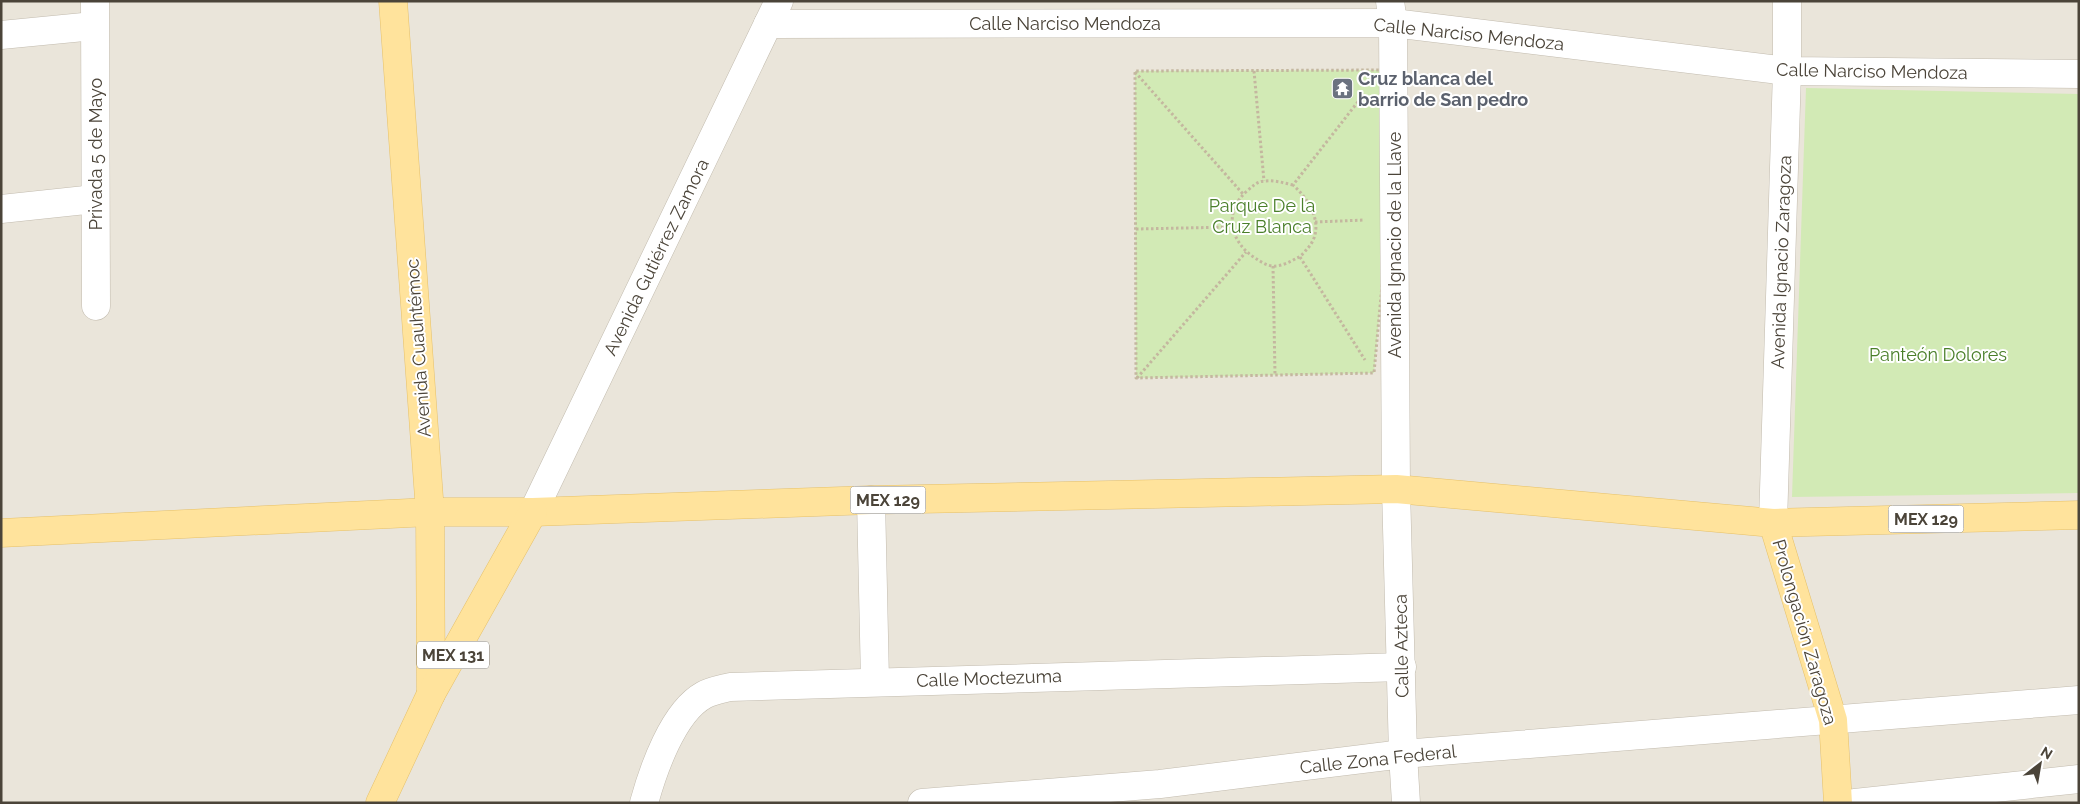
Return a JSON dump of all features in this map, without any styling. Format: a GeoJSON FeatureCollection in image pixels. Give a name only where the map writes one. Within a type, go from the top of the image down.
{"type":"FeatureCollection","features":[{"type":"Feature","properties":{"kind":"main road","name":"Avenida Cuauhtémoc"},"geometry":{"type":"LineString","coordinates":[[392,1],[430,512],[431,694]]}},
{"type":"Feature","properties":{"kind":"main road","name":"MEX 129"},"geometry":{"type":"LineString","coordinates":[[1,533],[430,512],[533,512],[871,500],[1396,489],[1773,522],[2079,515]]}},
{"type":"Feature","properties":{"kind":"main road","name":"MEX 131"},"geometry":{"type":"LineString","coordinates":[[380,803],[431,694],[533,512]]}},
{"type":"Feature","properties":{"kind":"main road","name":"Prolongación Zaragoza"},"geometry":{"type":"LineString","coordinates":[[1773,522],[1833,720],[1838,803]]}},
{"type":"Feature","properties":{"kind":"street","name":"Avenida Ignacio Zaragoza"},"geometry":{"type":"LineString","coordinates":[[1773,522],[1787,71],[1787,1]]}},
{"type":"Feature","properties":{"kind":"street","name":"Calle Narciso Mendoza"},"geometry":{"type":"LineString","coordinates":[[774,12],[1392,12],[1787,71],[2079,74]]}},
{"type":"Feature","properties":{"kind":"street","name":"Avenida Gutiérrez Zamora"},"geometry":{"type":"LineString","coordinates":[[533,512],[774,12]]}},
{"type":"Feature","properties":{"kind":"street","name":"Avenida Ignacio de la Llave"},"geometry":{"type":"LineString","coordinates":[[1392,12],[1396,489]]}},
{"type":"Feature","properties":{"kind":"street"},"geometry":{"type":"LineString","coordinates":[[1,36],[95,14]]}},
{"type":"Feature","properties":{"kind":"street","name":"Privada 5 de Mayo"},"geometry":{"type":"LineString","coordinates":[[95,14],[96,306]]}},
{"type":"Feature","properties":{"kind":"street"},"geometry":{"type":"LineString","coordinates":[[1,209],[95,199]]}},
{"type":"Feature","properties":{"kind":"street","name":"Calle Azteca"},"geometry":{"type":"LineString","coordinates":[[1396,489],[1406,803]]}},
{"type":"Feature","properties":{"kind":"street"},"geometry":{"type":"LineString","coordinates":[[871,500],[875,681]]}},
{"type":"Feature","properties":{"kind":"street","name":"Calle Moctezuma"},"geometry":{"type":"LineString","coordinates":[[644,803],[671,734],[686,711],[704,695],[730,687],[875,681],[1402,667]]}},
{"type":"Feature","properties":{"kind":"street","name":"Calle Zona Federal"},"geometry":{"type":"LineString","coordinates":[[922,803],[1161,793],[1403,754],[2079,700]]}},
{"type":"Feature","properties":{"kind":"street"},"geometry":{"type":"LineString","coordinates":[[1855,803],[2079,779]]}},
{"type":"Feature","properties":{"kind":"path"},"geometry":{"type":"LineString","coordinates":[[1374,373],[1388,219],[1383,70],[1392,12]]}},
{"type":"Feature","properties":{"kind":"path"},"geometry":{"type":"LineString","coordinates":[[1135,71],[1383,70]]}},
{"type":"Feature","properties":{"kind":"path"},"geometry":{"type":"LineString","coordinates":[[1377,78],[1383,70]]}},
{"type":"Feature","properties":{"kind":"path"},"geometry":{"type":"LineString","coordinates":[[1135,71],[1243,194]]}},
{"type":"Feature","properties":{"kind":"path"},"geometry":{"type":"LineString","coordinates":[[1135,71],[1136,378]]}},
{"type":"Feature","properties":{"kind":"path"},"geometry":{"type":"LineString","coordinates":[[1254,71],[1264,181]]}},
{"type":"Feature","properties":{"kind":"path"},"geometry":{"type":"LineString","coordinates":[[1292,185],[1365,93]]}},
{"type":"Feature","properties":{"kind":"path"},"geometry":{"type":"LineString","coordinates":[[1264,181],[1292,185],[1307,201],[1316,222],[1316,234],[1311,245],[1300,257],[1273,266],[1264,264],[1246,252],[1233,234],[1232,227],[1232,212],[1243,194],[1256,183],[1264,181]]}},
{"type":"Feature","properties":{"kind":"path"},"geometry":{"type":"LineString","coordinates":[[1379,220],[1388,219]]}},
{"type":"Feature","properties":{"kind":"path"},"geometry":{"type":"LineString","coordinates":[[1316,222],[1370,220]]}},
{"type":"Feature","properties":{"kind":"path"},"geometry":{"type":"LineString","coordinates":[[1136,229],[1232,227]]}},
{"type":"Feature","properties":{"kind":"path"},"geometry":{"type":"LineString","coordinates":[[1136,378],[1246,252]]}},
{"type":"Feature","properties":{"kind":"path"},"geometry":{"type":"LineString","coordinates":[[1300,257],[1374,373]]}},
{"type":"Feature","properties":{"kind":"path"},"geometry":{"type":"LineString","coordinates":[[1273,266],[1276,375]]}},
{"type":"Feature","properties":{"kind":"path"},"geometry":{"type":"LineString","coordinates":[[1136,378],[1374,373]]}},
{"type":"Feature","properties":{"kind":"shaded area"},"geometry":{"type":"Polygon","coordinates":[[[1,1],[2079,1],[2079,803],[1,803],[1,1]]]}},
{"type":"Feature","properties":{"kind":"green space","name":"Parque De la Cruz Blanca"},"geometry":{"type":"Polygon","coordinates":[[[1383,70],[1388,219],[1374,373],[1136,378],[1135,71],[1383,70]]]}},
{"type":"Feature","properties":{"kind":"green space","name":"Panteón Dolores"},"geometry":{"type":"Polygon","coordinates":[[[1806,88],[2079,94],[2079,493],[1792,497],[1806,88]]]}},
{"type":"Feature","properties":{"kind":"place","name":"Cruz blanca del barrio de San pedro"},"geometry":{"type":"Point","coordinates":[1342,88]}}]}
